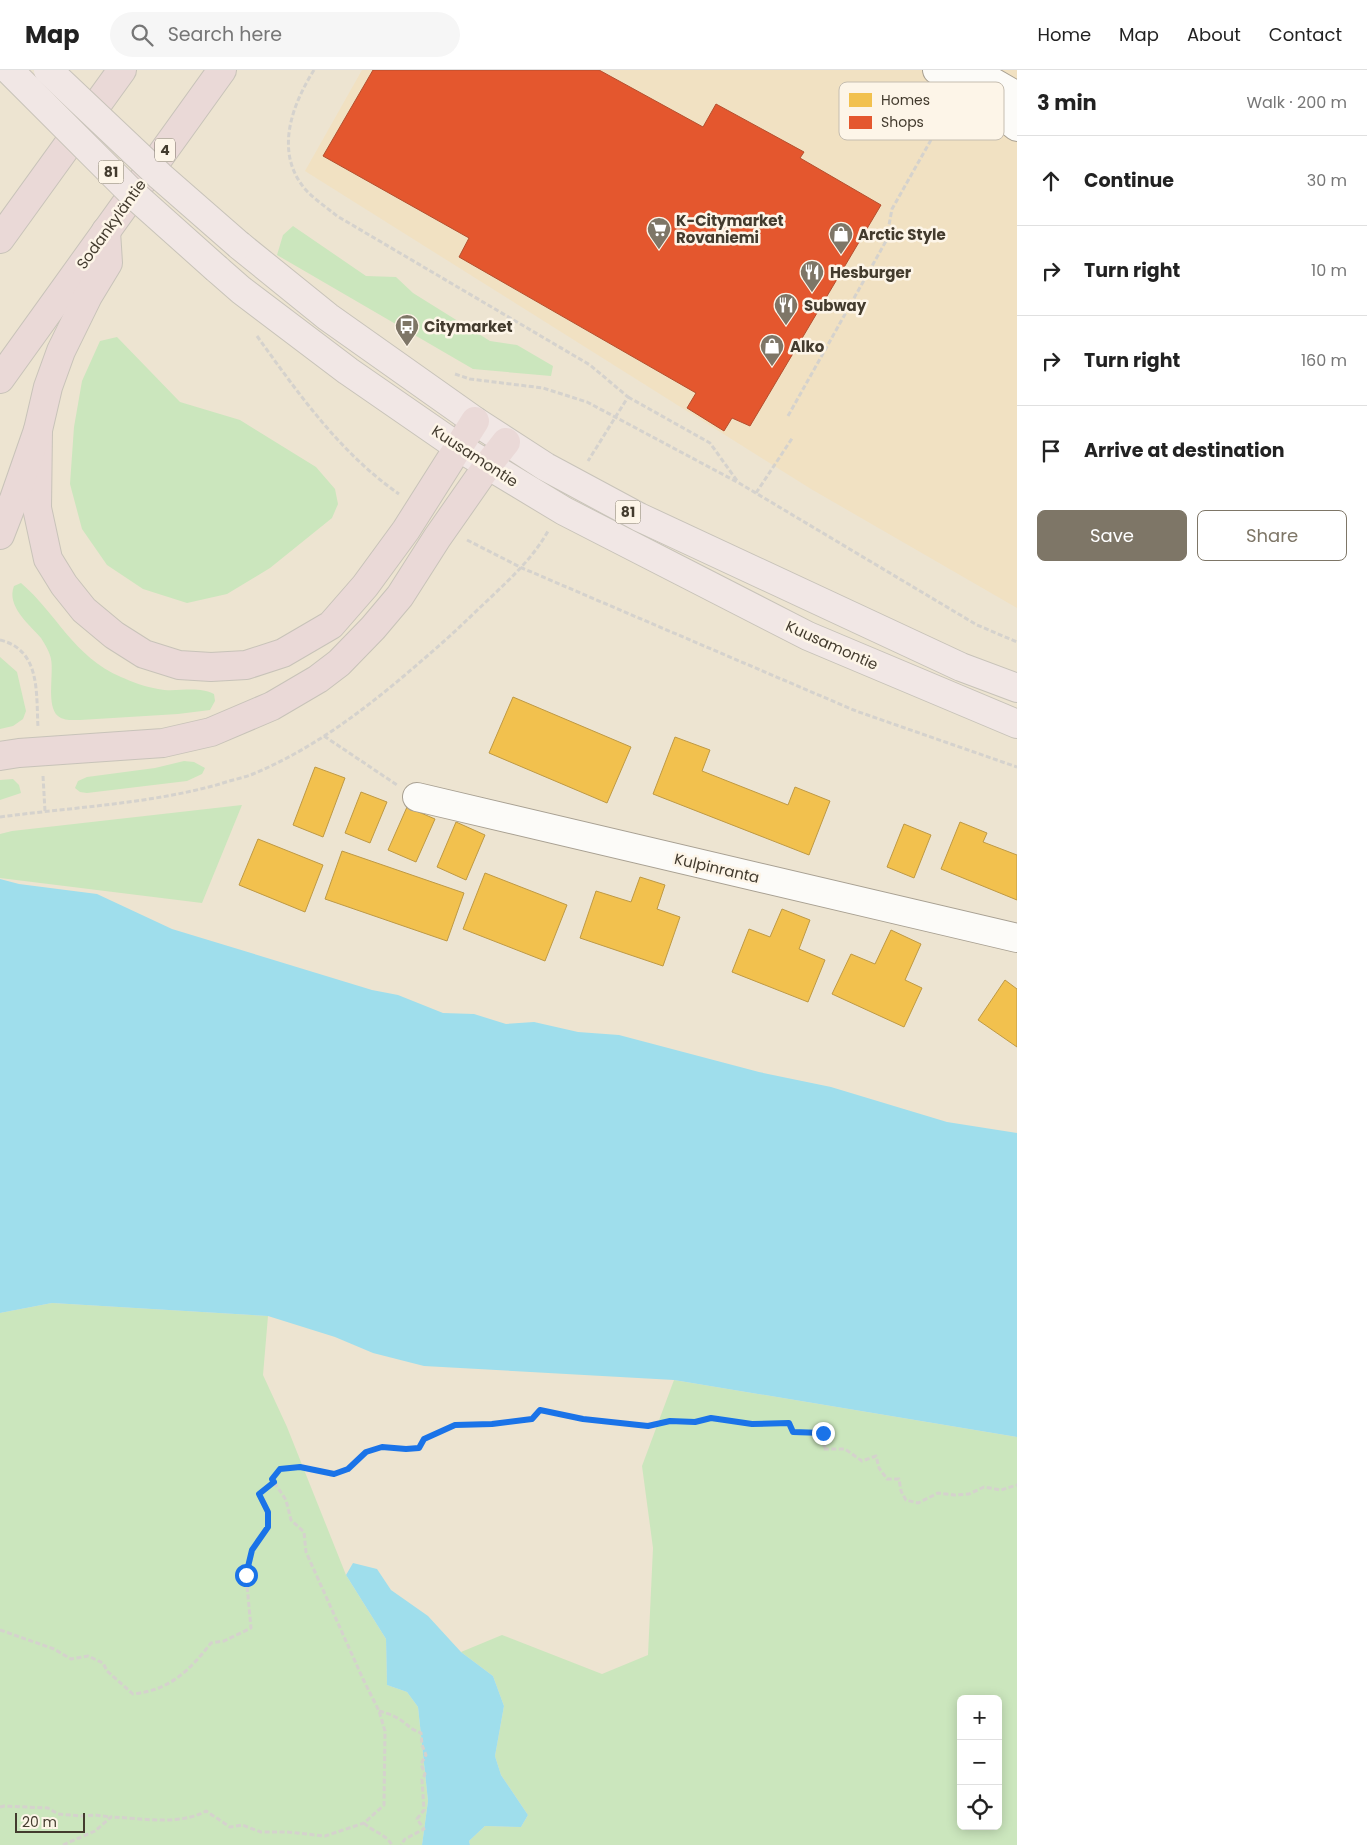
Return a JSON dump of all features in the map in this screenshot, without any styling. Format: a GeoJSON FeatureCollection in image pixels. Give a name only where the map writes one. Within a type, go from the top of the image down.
{"type":"FeatureCollection","features":[{"type":"Feature","properties":{"kind":"highway","name":"Sodankyläntie"},"geometry":{"type":"LineString","coordinates":[[0,379],[222,70]]}},
{"type":"Feature","properties":{"kind":"highway"},"geometry":{"type":"LineString","coordinates":[[0,239],[117,73]]}},
{"type":"Feature","properties":{"kind":"highway"},"geometry":{"type":"LineString","coordinates":[[0,534],[38,430],[48,387],[61,351],[88,296],[108,263],[106,230]]}},
{"type":"Feature","properties":{"kind":"highway"},"geometry":{"type":"LineString","coordinates":[[38,430],[37,508],[48,559],[64,585],[84,610],[114,635],[144,654],[179,665],[210,668],[246,665],[284,653],[331,625],[365,586],[406,530],[475,421]]}},
{"type":"Feature","properties":{"kind":"highway"},"geometry":{"type":"LineString","coordinates":[[0,756],[163,743],[211,732],[272,706],[318,679],[339,663],[373,628],[400,596],[488,465],[506,442]]}},
{"type":"Feature","properties":{"kind":"main road","name":"Kuusamontie"},"geometry":{"type":"LineString","coordinates":[[9,70],[133,194],[241,290],[348,371],[458,447],[564,512],[808,636],[1017,724]]}},
{"type":"Feature","properties":{"kind":"main road","name":"Kuusamontie"},"geometry":{"type":"LineString","coordinates":[[48,70],[160,176],[239,245],[328,317],[475,421],[546,468],[638,517],[962,667],[1017,688]]}},
{"type":"Feature","properties":{"kind":"street"},"geometry":{"type":"LineString","coordinates":[[937,70],[955,82]]}},
{"type":"Feature","properties":{"kind":"street"},"geometry":{"type":"LineString","coordinates":[[972,70],[993,82]]}},
{"type":"Feature","properties":{"kind":"street"},"geometry":{"type":"LineString","coordinates":[[1004,88],[1017,96]]}},
{"type":"Feature","properties":{"kind":"street"},"geometry":{"type":"LineString","coordinates":[[1004,117],[1017,127]]}},
{"type":"Feature","properties":{"kind":"street","name":"Kulpinranta"},"geometry":{"type":"LineString","coordinates":[[417,797],[1017,938]]}},
{"type":"Feature","properties":{"kind":"path"},"geometry":{"type":"LineString","coordinates":[[314,70],[298,98],[289,132],[288,147],[293,169],[304,188],[337,216],[590,365],[628,397],[710,443],[739,484]]}},
{"type":"Feature","properties":{"kind":"path"},"geometry":{"type":"LineString","coordinates":[[788,416],[886,242],[892,208],[930,140]]}},
{"type":"Feature","properties":{"kind":"path"},"geometry":{"type":"LineString","coordinates":[[254,332],[321,420],[347,449],[375,477],[404,498]]}},
{"type":"Feature","properties":{"kind":"path"},"geometry":{"type":"LineString","coordinates":[[447,372],[470,379],[543,388],[587,402],[739,484],[977,625],[1017,642]]}},
{"type":"Feature","properties":{"kind":"path"},"geometry":{"type":"LineString","coordinates":[[583,469],[628,397]]}},
{"type":"Feature","properties":{"kind":"path"},"geometry":{"type":"LineString","coordinates":[[756,494],[793,437]]}},
{"type":"Feature","properties":{"kind":"path"},"geometry":{"type":"LineString","coordinates":[[464,538],[522,568],[856,711],[1017,767]]}},
{"type":"Feature","properties":{"kind":"path"},"geometry":{"type":"LineString","coordinates":[[0,640],[15,645],[24,652],[34,673],[38,736]]}},
{"type":"Feature","properties":{"kind":"path"},"geometry":{"type":"LineString","coordinates":[[324,736],[417,797]]}},
{"type":"Feature","properties":{"kind":"path"},"geometry":{"type":"LineString","coordinates":[[43,771],[44,811]]}},
{"type":"Feature","properties":{"kind":"path"},"geometry":{"type":"LineString","coordinates":[[0,1807],[48,1808],[58,1814],[81,1816],[95,1815],[172,1820],[194,1818],[206,1811],[230,1827],[242,1825],[261,1832],[288,1832],[325,1836],[364,1824],[384,1805],[385,1731],[379,1711],[306,1552],[304,1532],[292,1520],[286,1500],[272,1479],[280,1469],[300,1467],[334,1474],[348,1469],[366,1452],[382,1447],[419,1448],[424,1439],[455,1425],[492,1424],[532,1419],[540,1410],[583,1419],[648,1426],[670,1421],[695,1422],[711,1418],[752,1424],[789,1423],[793,1432],[823,1433],[827,1442],[823,1449],[845,1449],[862,1462],[876,1456],[879,1468],[887,1479],[899,1479],[901,1491],[906,1500],[918,1503],[938,1493],[961,1495],[969,1494],[984,1487],[1000,1490],[1017,1484]]}},
{"type":"Feature","properties":{"kind":"path"},"geometry":{"type":"LineString","coordinates":[[0,1630],[54,1649],[71,1659],[88,1656],[103,1663],[107,1671],[133,1694],[149,1692],[168,1685],[187,1670],[210,1643],[224,1641],[251,1628],[246,1575],[252,1550],[268,1527],[268,1512],[259,1494],[274,1482]]}},
{"type":"Feature","properties":{"kind":"path"},"geometry":{"type":"LineString","coordinates":[[379,1711],[400,1719],[409,1728],[421,1733],[422,1745],[426,1755],[421,1764],[425,1774],[422,1780],[424,1810],[417,1818],[424,1830],[405,1840],[401,1845]]}},
{"type":"Feature","properties":{"kind":"path"},"geometry":{"type":"LineString","coordinates":[[63,1845],[95,1831],[111,1817]]}},
{"type":"Feature","properties":{"kind":"path"},"geometry":{"type":"LineString","coordinates":[[364,1824],[372,1831],[384,1834],[392,1845]]}},
{"type":"Feature","properties":{"kind":"shaded area"},"geometry":{"type":"Polygon","coordinates":[[[362,70],[1017,70],[1017,608],[811,489],[305,171],[362,70]]]}},
{"type":"Feature","properties":{"kind":"green space"},"geometry":{"type":"Polygon","coordinates":[[[293,226],[366,276],[396,277],[413,293],[490,341],[517,345],[553,366],[551,376],[473,369],[277,255],[283,235],[293,226]]]}},
{"type":"Feature","properties":{"kind":"green space"},"geometry":{"type":"Polygon","coordinates":[[[117,337],[180,402],[240,420],[316,467],[335,489],[338,504],[332,518],[270,568],[227,594],[187,603],[143,589],[107,565],[82,529],[70,484],[74,427],[82,381],[100,341],[117,337]]]}},
{"type":"Feature","properties":{"kind":"green space"},"geometry":{"type":"Polygon","coordinates":[[[21,583],[34,595],[78,647],[105,668],[144,686],[165,690],[207,691],[214,694],[215,701],[210,710],[178,714],[80,720],[60,718],[52,705],[52,665],[50,654],[41,638],[25,621],[13,601],[12,593],[14,586],[21,583]]]}},
{"type":"Feature","properties":{"kind":"green space"},"geometry":{"type":"Polygon","coordinates":[[[0,657],[17,672],[26,711],[23,719],[13,726],[0,729],[0,657]]]}},
{"type":"Feature","properties":{"kind":"green space"},"geometry":{"type":"Polygon","coordinates":[[[184,761],[194,762],[205,768],[202,774],[187,781],[87,793],[80,792],[75,788],[78,781],[87,777],[155,768],[184,761]]]}},
{"type":"Feature","properties":{"kind":"green space"},"geometry":{"type":"Polygon","coordinates":[[[13,779],[19,785],[21,793],[0,800],[0,780],[13,779]]]}},
{"type":"Feature","properties":{"kind":"green space"},"geometry":{"type":"Polygon","coordinates":[[[242,805],[202,903],[0,878],[0,834],[12,831],[242,805]]]}},
{"type":"Feature","properties":{"kind":"green space"},"geometry":{"type":"Polygon","coordinates":[[[52,1303],[268,1316],[263,1375],[287,1427],[346,1575],[386,1639],[387,1685],[407,1692],[418,1707],[428,1801],[422,1845],[0,1845],[0,1313],[52,1303]]]}},
{"type":"Feature","properties":{"kind":"green space"},"geometry":{"type":"Polygon","coordinates":[[[674,1380],[1017,1437],[1017,1845],[470,1845],[469,1841],[485,1826],[521,1827],[528,1815],[501,1775],[495,1756],[504,1706],[493,1676],[461,1652],[502,1635],[602,1674],[648,1655],[653,1548],[642,1466],[674,1380]]]}},
{"type":"Feature","properties":{"kind":"water"},"geometry":{"type":"Polygon","coordinates":[[[0,879],[19,884],[97,894],[172,929],[372,990],[398,995],[443,1013],[474,1014],[506,1024],[534,1022],[578,1032],[619,1035],[759,1072],[831,1087],[947,1122],[1017,1133],[1017,1437],[674,1380],[424,1366],[373,1353],[335,1337],[268,1316],[52,1303],[0,1313],[0,879]]]}},
{"type":"Feature","properties":{"kind":"water"},"geometry":{"type":"Polygon","coordinates":[[[353,1563],[377,1569],[391,1590],[428,1616],[461,1652],[493,1676],[504,1706],[495,1756],[501,1775],[528,1815],[521,1827],[485,1826],[469,1841],[470,1845],[422,1845],[428,1801],[418,1707],[407,1692],[387,1685],[386,1639],[346,1575],[353,1563]]]}},
{"type":"Feature","properties":{"kind":"building: Homes"},"geometry":{"type":"Polygon","coordinates":[[[513,697],[631,747],[607,803],[489,753],[513,697]]]}},
{"type":"Feature","properties":{"kind":"building: Homes"},"geometry":{"type":"Polygon","coordinates":[[[675,737],[710,750],[702,771],[788,805],[795,787],[830,801],[809,855],[653,794],[675,737]]]}},
{"type":"Feature","properties":{"kind":"building: Homes"},"geometry":{"type":"Polygon","coordinates":[[[315,767],[345,778],[323,837],[293,825],[315,767]]]}},
{"type":"Feature","properties":{"kind":"building: Homes"},"geometry":{"type":"Polygon","coordinates":[[[361,792],[387,802],[370,843],[345,833],[361,792]]]}},
{"type":"Feature","properties":{"kind":"building: Homes"},"geometry":{"type":"Polygon","coordinates":[[[407,807],[435,819],[416,862],[388,850],[407,807]]]}},
{"type":"Feature","properties":{"kind":"building: Homes"},"geometry":{"type":"Polygon","coordinates":[[[456,822],[485,835],[466,880],[437,867],[456,822]]]}},
{"type":"Feature","properties":{"kind":"building: Homes"},"geometry":{"type":"Polygon","coordinates":[[[960,822],[987,833],[983,842],[1017,855],[1017,900],[941,869],[960,822]]]}},
{"type":"Feature","properties":{"kind":"building: Homes"},"geometry":{"type":"Polygon","coordinates":[[[904,824],[931,835],[914,878],[887,867],[904,824]]]}},
{"type":"Feature","properties":{"kind":"building: Homes"},"geometry":{"type":"Polygon","coordinates":[[[258,839],[323,865],[305,912],[239,885],[258,839]]]}},
{"type":"Feature","properties":{"kind":"building: Homes"},"geometry":{"type":"Polygon","coordinates":[[[342,851],[464,893],[447,941],[325,899],[342,851]]]}},
{"type":"Feature","properties":{"kind":"building: Homes"},"geometry":{"type":"Polygon","coordinates":[[[485,873],[567,905],[545,961],[463,929],[485,873]]]}},
{"type":"Feature","properties":{"kind":"building: Homes"},"geometry":{"type":"Polygon","coordinates":[[[640,877],[665,885],[657,909],[680,917],[663,966],[580,938],[596,891],[631,902],[640,877]]]}},
{"type":"Feature","properties":{"kind":"building: Homes"},"geometry":{"type":"Polygon","coordinates":[[[782,909],[810,920],[799,949],[825,960],[808,1002],[732,972],[749,929],[770,937],[782,909]]]}},
{"type":"Feature","properties":{"kind":"building: Homes"},"geometry":{"type":"Polygon","coordinates":[[[891,930],[921,944],[905,980],[922,988],[904,1027],[832,994],[851,954],[875,964],[891,930]]]}},
{"type":"Feature","properties":{"kind":"building: Homes"},"geometry":{"type":"Polygon","coordinates":[[[1005,980],[1017,989],[1017,1047],[978,1020],[1005,980]]]}},
{"type":"Feature","properties":{"kind":"building: Shops","name":"K-Citymarket Rovaniemi"},"geometry":{"type":"Polygon","coordinates":[[[373,70],[599,70],[703,127],[716,104],[804,152],[800,158],[881,205],[750,426],[732,418],[724,431],[687,408],[696,393],[459,257],[469,238],[323,156],[373,70]]]}},
{"type":"Feature","properties":{"kind":"place","name":"K-Citymarket Rovaniemi"},"geometry":{"type":"Point","coordinates":[659,250]}},
{"type":"Feature","properties":{"kind":"place","name":"Arctic Style"},"geometry":{"type":"Point","coordinates":[841,255]}},
{"type":"Feature","properties":{"kind":"place","name":"Hesburger"},"geometry":{"type":"Point","coordinates":[812,293]}},
{"type":"Feature","properties":{"kind":"place","name":"Subway"},"geometry":{"type":"Point","coordinates":[786,326]}},
{"type":"Feature","properties":{"kind":"place","name":"Citymarket"},"geometry":{"type":"Point","coordinates":[407,347]}},
{"type":"Feature","properties":{"kind":"place","name":"Alko"},"geometry":{"type":"Point","coordinates":[772,367]}},
{"type":"Feature","properties":{"kind":"route"},"geometry":{"type":"LineString","coordinates":[[246,1575],[252,1550],[268,1527],[268,1512],[259,1494],[274,1482],[272,1479],[280,1469],[300,1467],[334,1474],[348,1469],[366,1452],[382,1447],[419,1448],[424,1439],[455,1425],[492,1424],[532,1419],[540,1410],[583,1419],[648,1426],[670,1421],[695,1422],[711,1418],[752,1424],[783,1422],[789,1423],[793,1432],[823,1433]]}}]}
